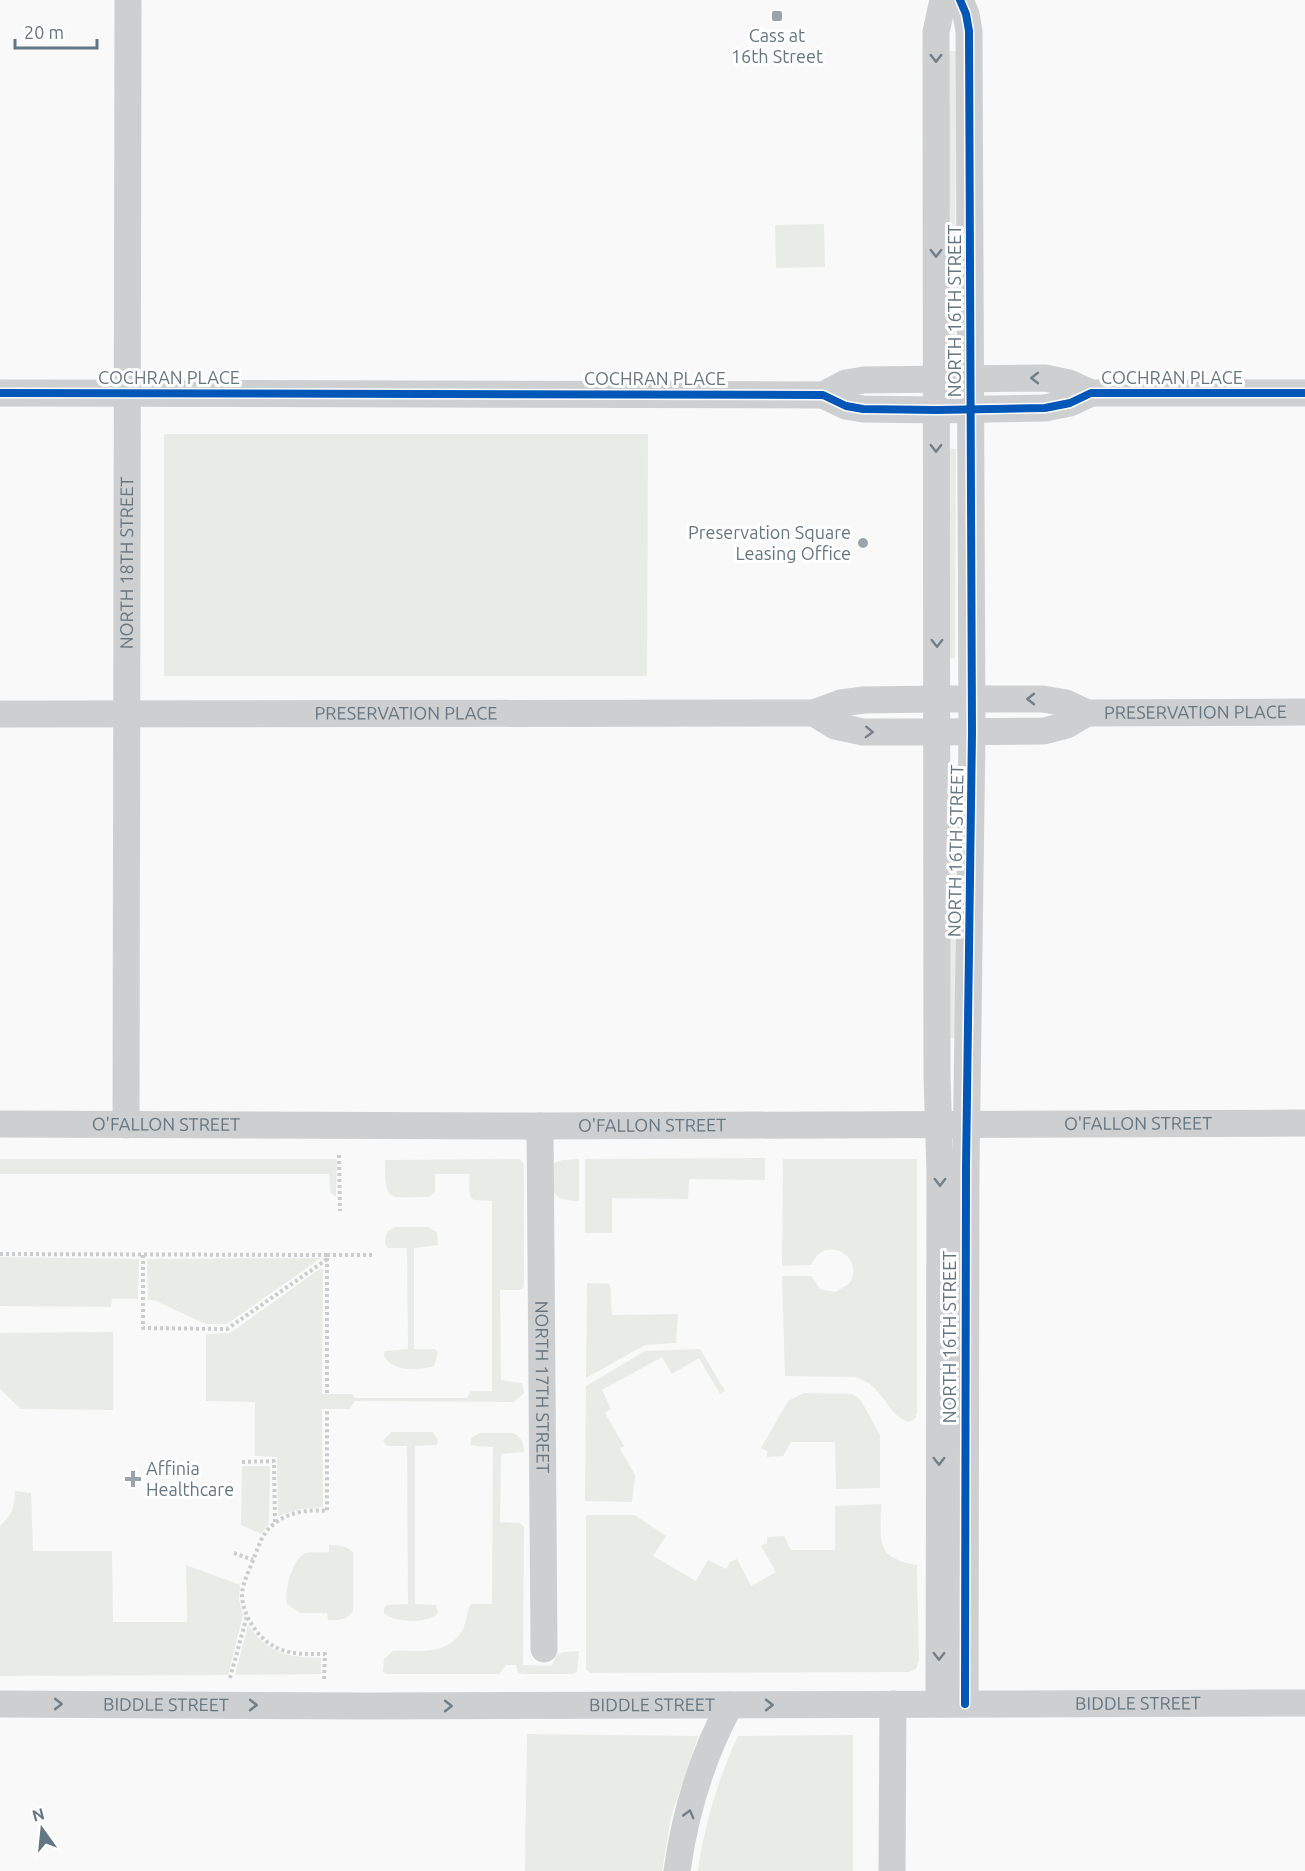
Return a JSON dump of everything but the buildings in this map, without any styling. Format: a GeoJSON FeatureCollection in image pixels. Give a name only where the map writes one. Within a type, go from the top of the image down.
{"type":"FeatureCollection","features":[{"type":"Feature","properties":{"kind":"street","name":"NORTH 18TH STREET"},"geometry":{"type":"LineString","coordinates":[[126,1125],[128,0]]}},
{"type":"Feature","properties":{"kind":"street","name":"NORTH 16TH STREET"},"geometry":{"type":"LineString","coordinates":[[943,0],[936,32],[939,1124],[952,1704]]}},
{"type":"Feature","properties":{"kind":"street","name":"NORTH 16TH STREET"},"geometry":{"type":"LineString","coordinates":[[952,1704],[967,1124],[972,732],[969,31],[966,14],[960,0]]}},
{"type":"Feature","properties":{"kind":"street","name":"COCHRAN PLACE"},"geometry":{"type":"LineString","coordinates":[[824,395],[846,383],[864,380],[1045,378],[1069,383],[1091,393],[1305,393]]}},
{"type":"Feature","properties":{"kind":"street","name":"COCHRAN PLACE"},"geometry":{"type":"LineString","coordinates":[[0,393],[824,395],[846,406],[863,409],[937,410],[1045,408],[1070,403],[1091,393]]}},
{"type":"Feature","properties":{"kind":"street","name":"PRESERVATION PLACE"},"geometry":{"type":"LineString","coordinates":[[0,714],[814,713],[841,703],[864,700],[937,699],[1043,699],[1066,703],[1087,713],[1305,712]]}},
{"type":"Feature","properties":{"kind":"street","name":"PRESERVATION PLACE"},"geometry":{"type":"LineString","coordinates":[[814,713],[835,726],[863,732],[1044,731],[1066,725],[1087,713]]}},
{"type":"Feature","properties":{"kind":"street","name":"O'FALLON STREET"},"geometry":{"type":"LineString","coordinates":[[0,1124],[540,1126],[1305,1123]]}},
{"type":"Feature","properties":{"kind":"street","name":"NORTH 17TH STREET"},"geometry":{"type":"LineString","coordinates":[[540,1126],[544,1649]]}},
{"type":"Feature","properties":{"kind":"street","name":"BIDDLE STREET"},"geometry":{"type":"LineString","coordinates":[[0,1704],[1305,1703]]}},
{"type":"Feature","properties":{"kind":"street"},"geometry":{"type":"LineString","coordinates":[[892,1871],[893,1704]]}},
{"type":"Feature","properties":{"kind":"street"},"geometry":{"type":"LineString","coordinates":[[677,1871],[681,1844],[700,1773],[711,1742],[730,1705]]}},
{"type":"Feature","properties":{"kind":"path"},"geometry":{"type":"LineString","coordinates":[[339,1155],[340,1212]]}},
{"type":"Feature","properties":{"kind":"path"},"geometry":{"type":"LineString","coordinates":[[0,1254],[327,1257],[372,1255]]}},
{"type":"Feature","properties":{"kind":"path"},"geometry":{"type":"LineString","coordinates":[[143,1255],[143,1328],[226,1329],[327,1257]]}},
{"type":"Feature","properties":{"kind":"path"},"geometry":{"type":"LineString","coordinates":[[327,1257],[327,1393]]}},
{"type":"Feature","properties":{"kind":"path"},"geometry":{"type":"LineString","coordinates":[[324,1680],[325,1654],[290,1652],[274,1647],[252,1626],[242,1596],[243,1586],[262,1538],[275,1523],[286,1516],[301,1512],[327,1511],[327,1410]]}},
{"type":"Feature","properties":{"kind":"path"},"geometry":{"type":"LineString","coordinates":[[242,1462],[274,1461],[275,1523]]}},
{"type":"Feature","properties":{"kind":"path"},"geometry":{"type":"LineString","coordinates":[[234,1553],[254,1560]]}},
{"type":"Feature","properties":{"kind":"path"},"geometry":{"type":"LineString","coordinates":[[230,1680],[247,1615]]}},
{"type":"Feature","properties":{"kind":"shaded area"},"geometry":{"type":"Polygon","coordinates":[[[946,51],[956,51],[955,335],[946,335],[946,51]]]}},
{"type":"Feature","properties":{"kind":"shaded area"},"geometry":{"type":"Polygon","coordinates":[[[824,224],[825,267],[776,268],[775,225],[824,224]]]}},
{"type":"Feature","properties":{"kind":"shaded area"},"geometry":{"type":"Polygon","coordinates":[[[164,434],[648,434],[647,676],[164,676],[164,434]]]}},
{"type":"Feature","properties":{"kind":"shaded area"},"geometry":{"type":"Polygon","coordinates":[[[946,448],[956,449],[955,658],[946,659],[946,448]]]}},
{"type":"Feature","properties":{"kind":"shaded area"},"geometry":{"type":"Polygon","coordinates":[[[946,770],[955,770],[955,1038],[946,1038],[946,770]]]}},
{"type":"Feature","properties":{"kind":"shaded area"},"geometry":{"type":"Polygon","coordinates":[[[765,1158],[765,1180],[689,1179],[688,1199],[612,1198],[612,1233],[585,1233],[585,1159],[765,1158]]]}},
{"type":"Feature","properties":{"kind":"shaded area"},"geometry":{"type":"Polygon","coordinates":[[[0,1159],[337,1159],[336,1197],[330,1192],[329,1174],[0,1174],[0,1159]]]}},
{"type":"Feature","properties":{"kind":"shaded area"},"geometry":{"type":"Polygon","coordinates":[[[520,1159],[524,1164],[524,1284],[519,1290],[500,1290],[501,1380],[522,1383],[524,1393],[514,1402],[355,1401],[350,1409],[322,1409],[323,1507],[300,1509],[278,1516],[277,1457],[255,1456],[255,1402],[206,1401],[206,1334],[230,1333],[321,1268],[323,1270],[322,1394],[352,1394],[355,1398],[467,1398],[471,1391],[492,1391],[492,1201],[474,1200],[470,1197],[469,1174],[435,1174],[435,1192],[429,1197],[405,1198],[392,1195],[386,1185],[385,1160],[520,1159]]]}},
{"type":"Feature","properties":{"kind":"shaded area"},"geometry":{"type":"Polygon","coordinates":[[[579,1159],[579,1201],[557,1196],[553,1187],[554,1163],[579,1159]]]}},
{"type":"Feature","properties":{"kind":"shaded area"},"geometry":{"type":"Polygon","coordinates":[[[783,1159],[917,1159],[917,1412],[915,1419],[909,1422],[895,1414],[873,1387],[855,1377],[785,1376],[782,1276],[811,1276],[820,1289],[835,1292],[849,1284],[853,1274],[848,1257],[842,1252],[833,1250],[817,1255],[811,1265],[782,1266],[783,1159]]]}},
{"type":"Feature","properties":{"kind":"shaded area"},"geometry":{"type":"Polygon","coordinates":[[[395,1227],[427,1227],[437,1232],[438,1245],[414,1248],[414,1349],[435,1349],[438,1353],[434,1366],[428,1368],[399,1367],[388,1361],[384,1355],[385,1351],[408,1349],[407,1248],[388,1248],[385,1244],[387,1234],[395,1227]]]}},
{"type":"Feature","properties":{"kind":"shaded area"},"geometry":{"type":"Polygon","coordinates":[[[0,1257],[139,1259],[138,1299],[112,1299],[111,1307],[0,1306],[0,1257]]]}},
{"type":"Feature","properties":{"kind":"shaded area"},"geometry":{"type":"Polygon","coordinates":[[[321,1258],[227,1324],[206,1324],[154,1300],[148,1300],[147,1259],[321,1258]]]}},
{"type":"Feature","properties":{"kind":"shaded area"},"geometry":{"type":"Polygon","coordinates":[[[587,1283],[610,1284],[612,1315],[678,1314],[676,1343],[645,1345],[586,1378],[587,1283]]]}},
{"type":"Feature","properties":{"kind":"shaded area"},"geometry":{"type":"Polygon","coordinates":[[[113,1332],[113,1410],[21,1409],[0,1389],[0,1333],[113,1332]]]}},
{"type":"Feature","properties":{"kind":"shaded area"},"geometry":{"type":"Polygon","coordinates":[[[700,1349],[725,1391],[720,1394],[699,1358],[672,1374],[662,1357],[602,1390],[611,1409],[605,1413],[624,1446],[620,1449],[635,1475],[632,1502],[585,1501],[586,1386],[645,1351],[700,1349]]]}},
{"type":"Feature","properties":{"kind":"shaded area"},"geometry":{"type":"Polygon","coordinates":[[[804,1393],[852,1394],[860,1399],[880,1435],[880,1488],[836,1489],[835,1442],[791,1442],[783,1456],[767,1457],[767,1451],[761,1448],[788,1401],[804,1393]]]}},
{"type":"Feature","properties":{"kind":"shaded area"},"geometry":{"type":"Polygon","coordinates":[[[392,1432],[433,1432],[438,1440],[437,1445],[415,1446],[415,1604],[436,1605],[438,1613],[427,1619],[411,1621],[395,1619],[384,1613],[387,1605],[408,1604],[407,1446],[385,1444],[383,1440],[392,1432]]]}},
{"type":"Feature","properties":{"kind":"shaded area"},"geometry":{"type":"Polygon","coordinates":[[[481,1433],[513,1433],[520,1438],[523,1446],[524,1452],[501,1454],[500,1522],[520,1523],[524,1527],[523,1665],[552,1666],[556,1655],[579,1651],[577,1672],[573,1674],[523,1674],[518,1673],[516,1665],[506,1665],[499,1674],[386,1674],[383,1672],[384,1659],[393,1651],[422,1651],[448,1645],[462,1631],[471,1604],[492,1604],[493,1447],[470,1444],[472,1437],[481,1433]]]}},
{"type":"Feature","properties":{"kind":"shaded area"},"geometry":{"type":"Polygon","coordinates":[[[242,1466],[270,1466],[269,1523],[261,1534],[241,1525],[242,1466]]]}},
{"type":"Feature","properties":{"kind":"shaded area"},"geometry":{"type":"Polygon","coordinates":[[[15,1491],[31,1493],[33,1551],[112,1551],[113,1622],[187,1622],[186,1565],[240,1585],[239,1600],[243,1615],[228,1675],[0,1676],[0,1526],[12,1510],[15,1491]]]}},
{"type":"Feature","properties":{"kind":"shaded area"},"geometry":{"type":"Polygon","coordinates":[[[881,1504],[883,1546],[893,1558],[917,1565],[919,1660],[916,1669],[909,1672],[590,1673],[586,1669],[586,1515],[635,1515],[666,1536],[653,1556],[696,1581],[708,1560],[726,1569],[730,1562],[737,1559],[751,1586],[776,1572],[761,1546],[767,1543],[767,1537],[784,1536],[791,1550],[835,1550],[835,1506],[881,1504]]]}},
{"type":"Feature","properties":{"kind":"shaded area"},"geometry":{"type":"Polygon","coordinates":[[[329,1545],[345,1547],[353,1553],[353,1611],[348,1617],[339,1620],[328,1620],[327,1613],[300,1613],[287,1604],[286,1599],[293,1569],[300,1557],[307,1553],[329,1552],[329,1545]]]}},
{"type":"Feature","properties":{"kind":"shaded area"},"geometry":{"type":"Polygon","coordinates":[[[248,1625],[263,1642],[279,1652],[321,1658],[321,1674],[235,1675],[248,1625]]]}},
{"type":"Feature","properties":{"kind":"shaded area"},"geometry":{"type":"Polygon","coordinates":[[[527,1734],[698,1736],[671,1817],[662,1871],[525,1871],[527,1734]]]}},
{"type":"Feature","properties":{"kind":"shaded area"},"geometry":{"type":"Polygon","coordinates":[[[853,1735],[853,1871],[698,1871],[713,1802],[738,1736],[853,1735]]]}},
{"type":"Feature","properties":{"kind":"cycle path"},"geometry":{"type":"LineString","coordinates":[[960,0],[966,14],[969,31],[972,732],[966,1168],[965,1704]]}},
{"type":"Feature","properties":{"kind":"cycle path"},"geometry":{"type":"LineString","coordinates":[[0,393],[823,395],[846,406],[863,409],[937,410],[1045,408],[1070,403],[1091,393],[1305,393]]}},
{"type":"Feature","properties":{"kind":"place","name":"Cass at 16th Street"},"geometry":{"type":"Point","coordinates":[777,16]}},
{"type":"Feature","properties":{"kind":"place","name":"Preservation Square Leasing Office"},"geometry":{"type":"Point","coordinates":[863,543]}},
{"type":"Feature","properties":{"kind":"place","name":"Affinia Healthcare"},"geometry":{"type":"Point","coordinates":[133,1479]}}]}
